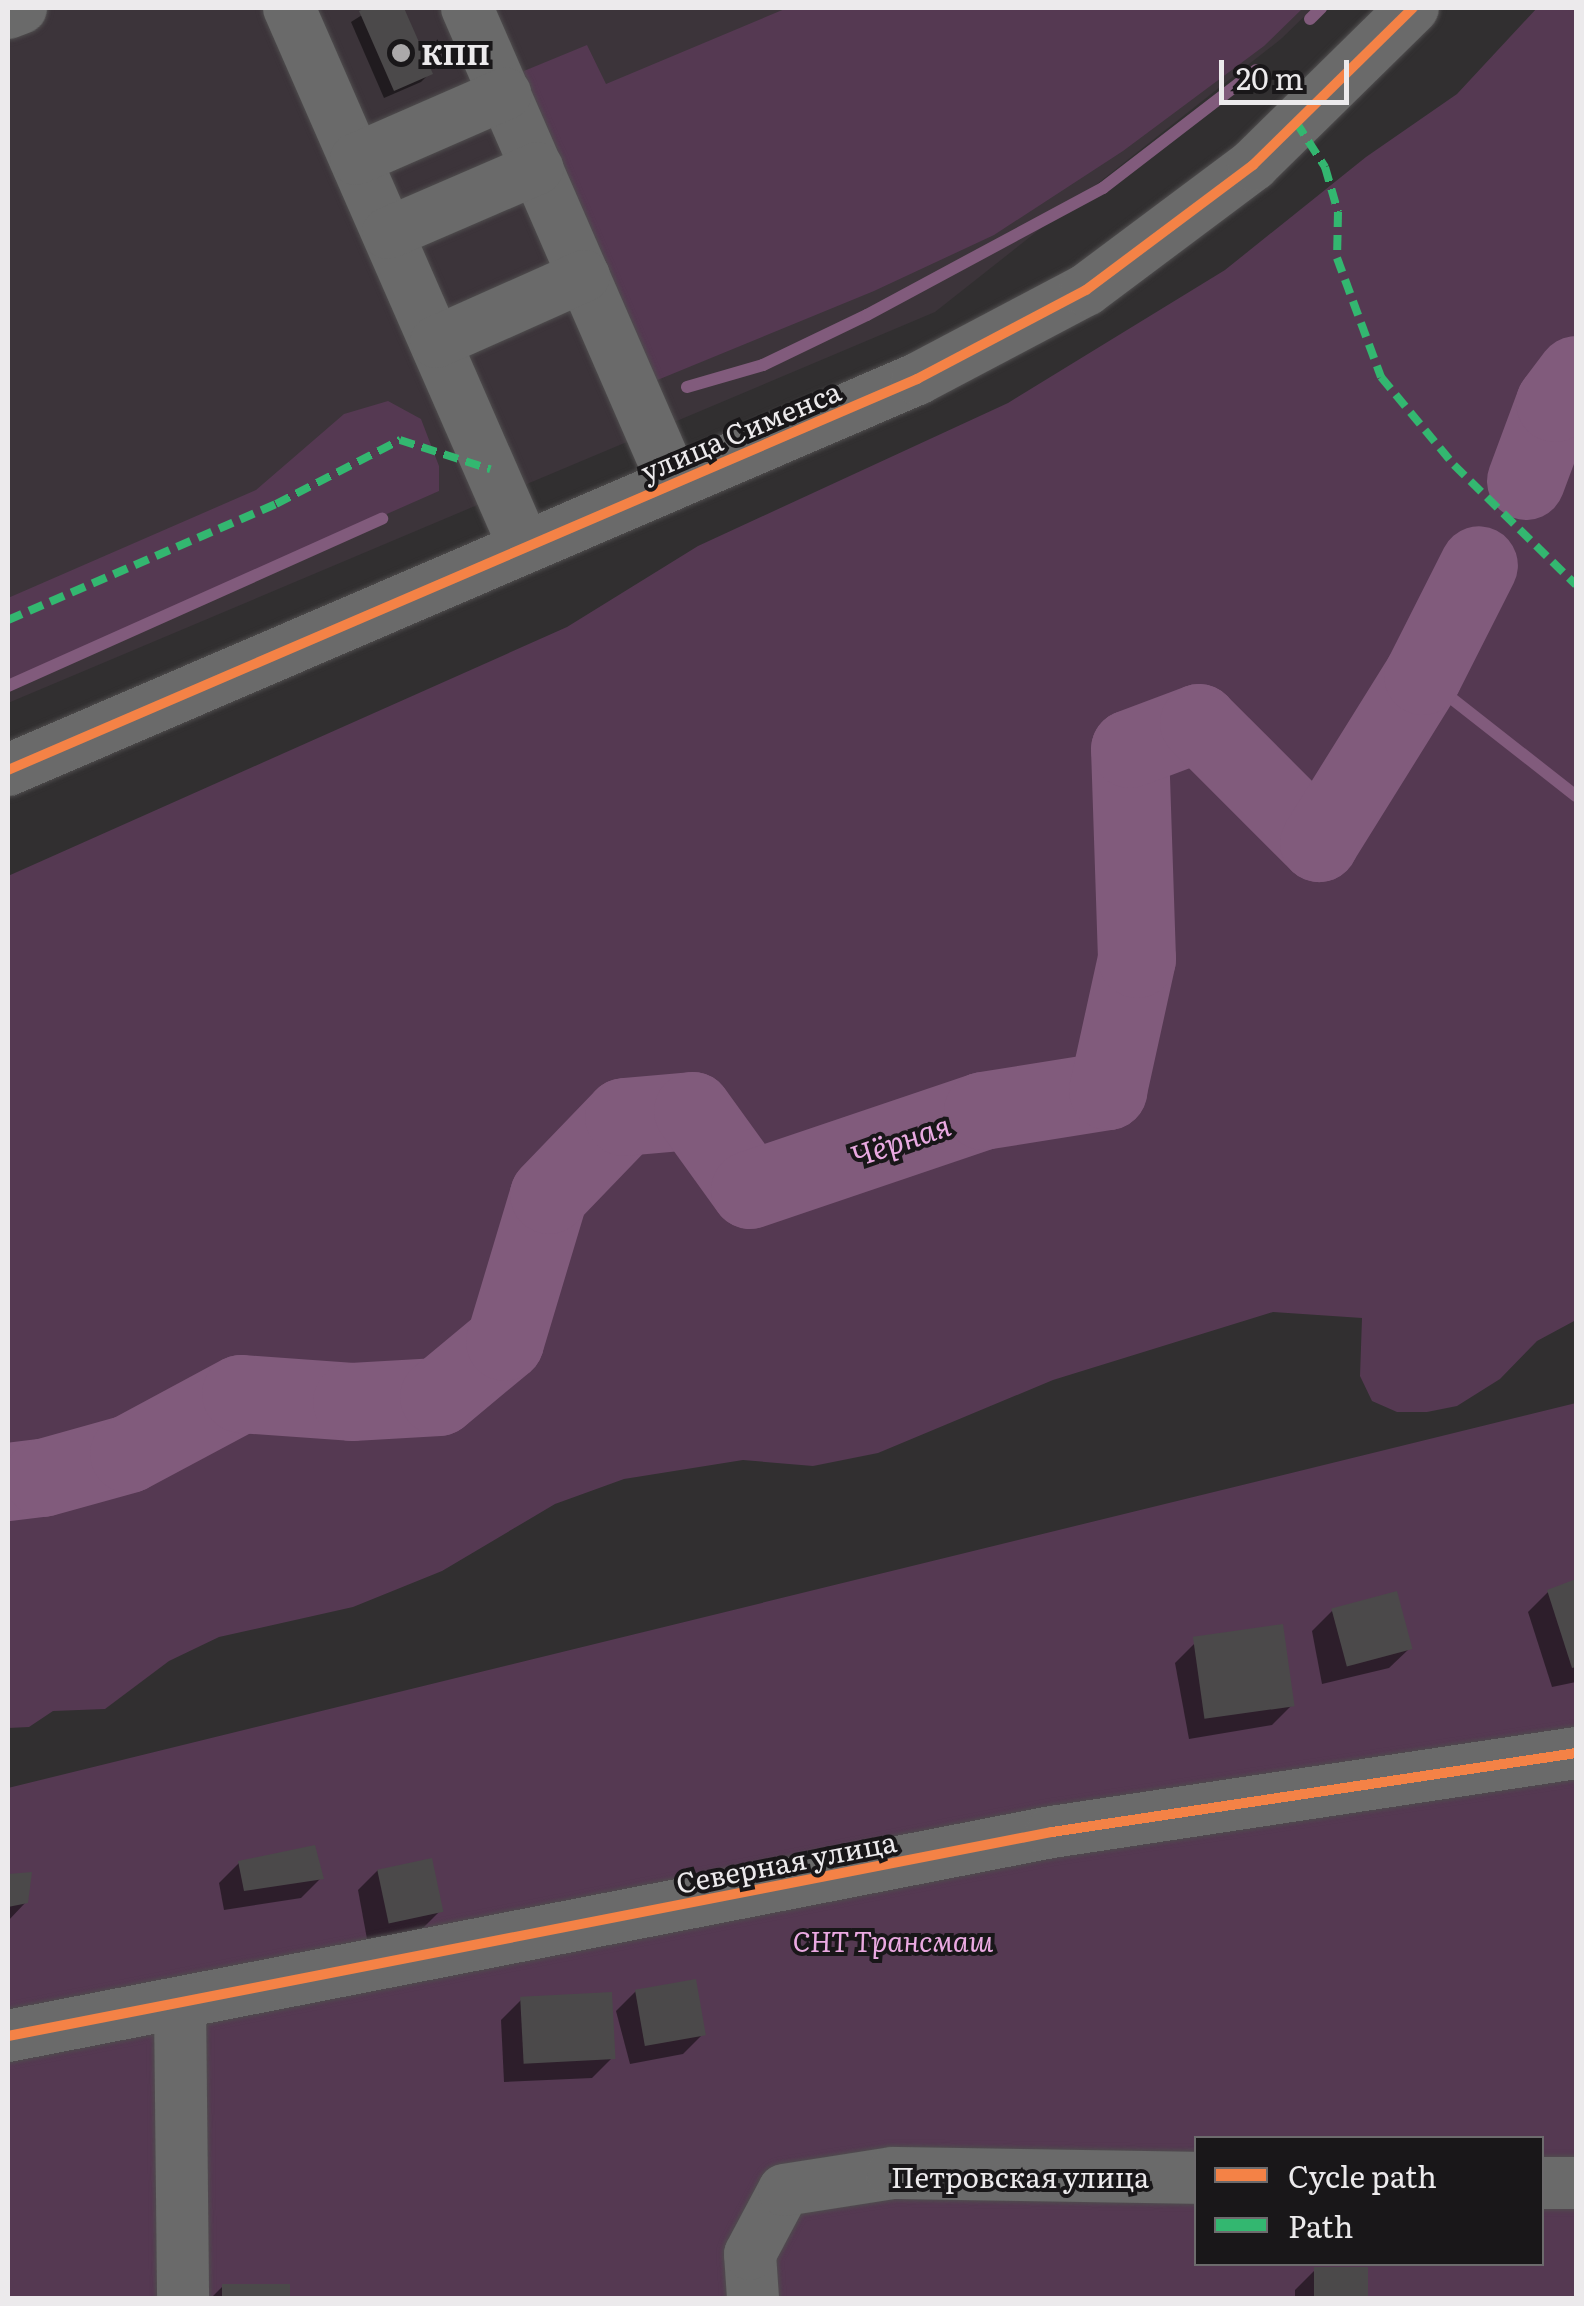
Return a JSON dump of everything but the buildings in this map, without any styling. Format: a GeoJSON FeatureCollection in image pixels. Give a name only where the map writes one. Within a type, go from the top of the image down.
{"type":"FeatureCollection","features":[{"type":"Feature","properties":{"kind":"street"},"geometry":{"type":"LineString","coordinates":[[8,13],[21,8]]}},
{"type":"Feature","properties":{"kind":"street"},"geometry":{"type":"LineString","coordinates":[[289,8],[524,546]]}},
{"type":"Feature","properties":{"kind":"street","name":"улица Сименса"},"geometry":{"type":"LineString","coordinates":[[8,770],[918,380],[1086,290],[1253,165],[1412,8]]}},
{"type":"Feature","properties":{"kind":"street"},"geometry":{"type":"LineString","coordinates":[[470,14],[673,482]]}},
{"type":"Feature","properties":{"kind":"street"},"geometry":{"type":"LineString","coordinates":[[356,159],[505,94]]}},
{"type":"Feature","properties":{"kind":"street"},"geometry":{"type":"LineString","coordinates":[[388,233],[538,168]]}},
{"type":"Feature","properties":{"kind":"street"},"geometry":{"type":"LineString","coordinates":[[436,342],[584,276]]}},
{"type":"Feature","properties":{"kind":"street","name":"Северная улица"},"geometry":{"type":"LineString","coordinates":[[8,2036],[1052,1832],[1576,1752]]}},
{"type":"Feature","properties":{"kind":"street"},"geometry":{"type":"LineString","coordinates":[[180,2002],[183,2298]]}},
{"type":"Feature","properties":{"kind":"street","name":"Петровская улица"},"geometry":{"type":"LineString","coordinates":[[752,2298],[750,2254],[784,2190],[893,2173],[1194,2178]]}},
{"type":"Feature","properties":{"kind":"street"},"geometry":{"type":"LineString","coordinates":[[1544,2183],[1576,2184]]}},
{"type":"Feature","properties":{"kind":"shaded area"},"geometry":{"type":"Polygon","coordinates":[[[8,8],[1313,8],[1281,39],[935,312],[8,703],[8,8]]]}},
{"type":"Feature","properties":{"kind":"green space"},"geometry":{"type":"Polygon","coordinates":[[[787,8],[1303,8],[1264,46],[1123,151],[994,235],[874,291],[655,381],[519,73],[587,45],[606,84],[787,8]]]}},
{"type":"Feature","properties":{"kind":"green space"},"geometry":{"type":"Polygon","coordinates":[[[1537,8],[1576,8],[1576,1320],[1537,1341],[1500,1379],[1457,1406],[1427,1412],[1397,1412],[1372,1401],[1360,1376],[1362,1318],[1273,1312],[1053,1380],[878,1453],[813,1466],[743,1460],[624,1479],[555,1504],[442,1571],[353,1607],[219,1637],[169,1661],[105,1709],[53,1711],[29,1727],[8,1728],[8,876],[567,627],[698,546],[1008,403],[1225,270],[1366,157],[1457,94],[1537,8]]]}},
{"type":"Feature","properties":{"kind":"green space"},"geometry":{"type":"Polygon","coordinates":[[[388,401],[421,419],[439,466],[439,491],[8,681],[8,598],[256,490],[344,414],[388,401]]]}},
{"type":"Feature","properties":{"kind":"green space","name":"СНТ Трансмаш"},"geometry":{"type":"Polygon","coordinates":[[[1576,1403],[1576,2298],[8,2298],[8,1788],[1576,1403]]]}},
{"type":"Feature","properties":{"kind":"waterway"},"geometry":{"type":"LineString","coordinates":[[1310,19],[1321,8]]}},
{"type":"Feature","properties":{"kind":"waterway"},"geometry":{"type":"LineString","coordinates":[[687,387],[763,365],[867,315],[1103,188],[1256,70]]}},
{"type":"Feature","properties":{"kind":"waterway","name":"Чёрная"},"geometry":{"type":"LineString","coordinates":[[1526,481],[1555,403],[1576,375]]}},
{"type":"Feature","properties":{"kind":"waterway"},"geometry":{"type":"LineString","coordinates":[[8,686],[382,519]]}},
{"type":"Feature","properties":{"kind":"waterway","name":"Чёрная"},"geometry":{"type":"LineString","coordinates":[[8,1482],[43,1478],[129,1454],[241,1394],[352,1402],[439,1397],[505,1342],[549,1195],[624,1117],[693,1111],[750,1190],[983,1111],[1108,1091],[1137,959],[1130,749],[1199,723],[1319,843],[1423,676],[1479,565]]}},
{"type":"Feature","properties":{"kind":"waterway"},"geometry":{"type":"LineString","coordinates":[[1423,676],[1576,796]]}},
{"type":"Feature","properties":{"kind":"marked path"},"geometry":{"type":"LineString","coordinates":[[1296,122],[1325,167],[1338,212],[1337,258],[1381,377],[1454,465],[1576,585]]}},
{"type":"Feature","properties":{"kind":"marked path"},"geometry":{"type":"LineString","coordinates":[[8,620],[276,504],[400,440],[490,469]]}},
{"type":"Feature","properties":{"kind":"cycle path"},"geometry":{"type":"LineString","coordinates":[[8,770],[917,379],[1086,290],[1253,165],[1413,8]]}},
{"type":"Feature","properties":{"kind":"cycle path"},"geometry":{"type":"LineString","coordinates":[[8,2036],[1052,1832],[1576,1753]]}},
{"type":"Feature","properties":{"kind":"place","name":"КПП"},"geometry":{"type":"Point","coordinates":[401,53]}}]}
